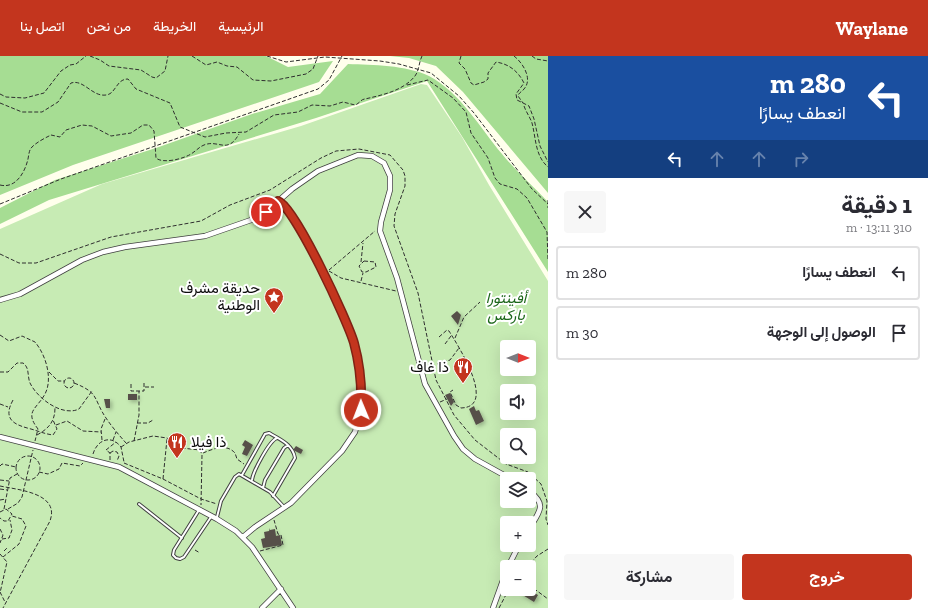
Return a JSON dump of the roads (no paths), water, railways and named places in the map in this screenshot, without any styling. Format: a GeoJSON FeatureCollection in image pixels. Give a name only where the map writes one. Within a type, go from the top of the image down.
{"type":"FeatureCollection","features":[{"type":"Feature","properties":{"kind":"street"},"geometry":{"type":"LineString","coordinates":[[0,300],[20,294],[92,256],[119,248],[210,235],[258,217],[300,182],[328,167],[358,154],[372,156],[384,163],[390,176],[390,190],[380,226],[382,237],[395,271],[421,374],[436,404],[463,449],[475,459],[500,473]]}},
{"type":"Feature","properties":{"kind":"street"},"geometry":{"type":"LineString","coordinates":[[243,537],[255,527],[285,508],[347,445],[358,425],[362,402],[357,356],[345,318],[302,232],[284,205],[278,201]]}},
{"type":"Feature","properties":{"kind":"street"},"geometry":{"type":"LineString","coordinates":[[0,437],[84,457],[124,469],[212,516],[243,537],[256,552],[293,608]]}},
{"type":"Feature","properties":{"kind":"street"},"geometry":{"type":"LineString","coordinates":[[536,497],[539,499],[541,506],[536,517]]}},
{"type":"Feature","properties":{"kind":"street"},"geometry":{"type":"LineString","coordinates":[[493,608],[500,588]]}},
{"type":"Feature","properties":{"kind":"street"},"geometry":{"type":"LineString","coordinates":[[262,608],[281,590]]}},
{"type":"Feature","properties":{"kind":"lane"},"geometry":{"type":"LineString","coordinates":[[242,475],[266,434],[269,434],[288,444],[294,454],[295,460],[274,496]]}},
{"type":"Feature","properties":{"kind":"lane"},"geometry":{"type":"LineString","coordinates":[[252,481],[253,474],[272,442],[277,438]]}},
{"type":"Feature","properties":{"kind":"lane"},"geometry":{"type":"LineString","coordinates":[[263,488],[265,480],[284,448],[288,444]]}},
{"type":"Feature","properties":{"kind":"lane"},"geometry":{"type":"LineString","coordinates":[[217,519],[220,505],[236,476],[242,475],[274,496],[285,508]]}},
{"type":"Feature","properties":{"kind":"lane"},"geometry":{"type":"LineString","coordinates":[[139,504],[182,538]]}},
{"type":"Feature","properties":{"kind":"lane"},"geometry":{"type":"LineString","coordinates":[[200,509],[174,550],[174,557],[178,559],[183,558],[212,516]]}},
{"type":"Feature","properties":{"kind":"place","name":"حديقة مشرف الوطنية"},"geometry":{"type":"Point","coordinates":[274,314]}},
{"type":"Feature","properties":{"kind":"place","name":"ذا غاف"},"geometry":{"type":"Point","coordinates":[463,384]}},
{"type":"Feature","properties":{"kind":"place","name":"ذا فيلا"},"geometry":{"type":"Point","coordinates":[177,459]}},
{"type":"Feature","properties":{"kind":"park label","name":"أفينتورا باركس"},"geometry":{"type":"Point","coordinates":[506,306]}}]}
